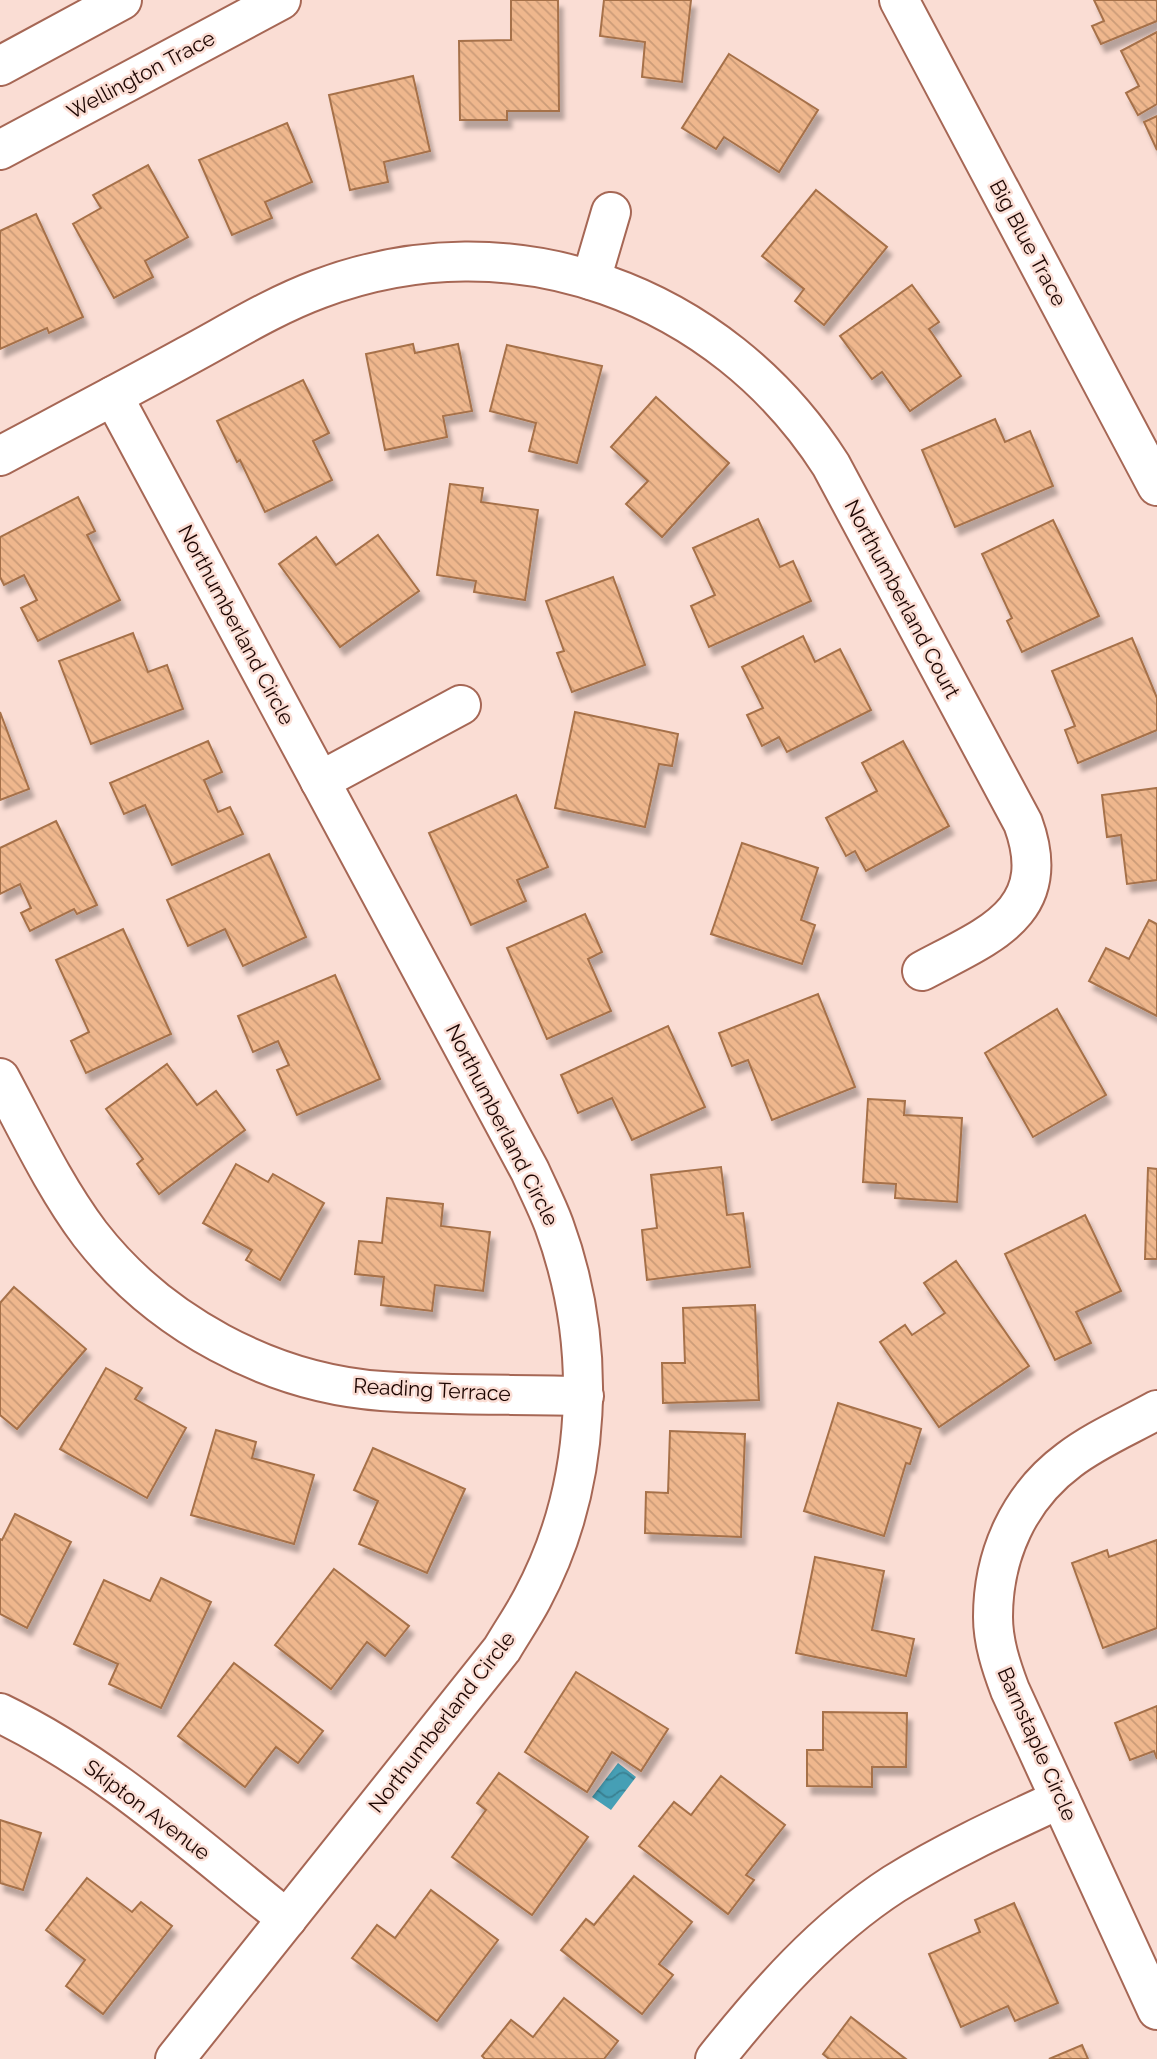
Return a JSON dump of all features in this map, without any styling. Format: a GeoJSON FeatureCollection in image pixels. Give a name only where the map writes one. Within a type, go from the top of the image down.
{"type":"FeatureCollection","features":[{"type":"Feature","properties":{"kind":"street"},"geometry":{"type":"LineString","coordinates":[[0,66],[122,0]]}},
{"type":"Feature","properties":{"kind":"street","name":"Wellington Trace"},"geometry":{"type":"LineString","coordinates":[[0,150],[281,0]]}},
{"type":"Feature","properties":{"kind":"street","name":"Big Blue Trace"},"geometry":{"type":"LineString","coordinates":[[899,0],[1157,486]]}},
{"type":"Feature","properties":{"kind":"street"},"geometry":{"type":"LineString","coordinates":[[591,280],[611,212]]}},
{"type":"Feature","properties":{"kind":"street","name":"Northumberland Court"},"geometry":{"type":"LineString","coordinates":[[113,396],[270,311],[318,289],[373,272],[429,263],[486,261],[542,268],[591,280],[641,298],[692,325],[738,358],[779,397],[815,441],[1023,823],[1031,844],[1033,869],[1027,894],[1014,915],[995,932],[922,971]]}},
{"type":"Feature","properties":{"kind":"street"},"geometry":{"type":"LineString","coordinates":[[0,456],[113,396]]}},
{"type":"Feature","properties":{"kind":"street","name":"Northumberland Circle"},"geometry":{"type":"LineString","coordinates":[[113,396],[530,1171],[554,1224],[571,1281],[579,1328],[584,1396],[573,1487],[556,1544],[533,1598],[502,1649],[175,2059]]}},
{"type":"Feature","properties":{"kind":"street"},"geometry":{"type":"LineString","coordinates":[[320,781],[461,705]]}},
{"type":"Feature","properties":{"kind":"street","name":"Reading Terrace"},"geometry":{"type":"LineString","coordinates":[[0,1078],[59,1188],[91,1235],[129,1276],[172,1313],[219,1343],[271,1366],[325,1383],[380,1391],[584,1396]]}},
{"type":"Feature","properties":{"kind":"street","name":"Barnstaple Circle"},"geometry":{"type":"LineString","coordinates":[[1157,1410],[1076,1454],[1057,1469],[1025,1505],[1004,1547],[997,1570],[993,1617],[1001,1664],[1157,2010]]}},
{"type":"Feature","properties":{"kind":"street","name":"Skipton Avenue"},"geometry":{"type":"LineString","coordinates":[[0,1713],[38,1731],[106,1776],[287,1919]]}},
{"type":"Feature","properties":{"kind":"street"},"geometry":{"type":"LineString","coordinates":[[715,2059],[755,2010],[810,1952],[892,1885],[961,1845],[1060,1799]]}},
{"type":"Feature","properties":{"kind":"water"},"geometry":{"type":"Polygon","coordinates":[[[618,1763],[636,1777],[611,1810],[592,1797],[618,1763]]]}},
{"type":"Feature","properties":{"kind":"building"},"geometry":{"type":"Polygon","coordinates":[[[511,0],[558,0],[559,111],[507,111],[507,120],[460,120],[459,41],[511,40],[511,0]]]}},
{"type":"Feature","properties":{"kind":"building"},"geometry":{"type":"Polygon","coordinates":[[[604,0],[691,0],[682,82],[642,77],[645,42],[600,36],[604,0]]]}},
{"type":"Feature","properties":{"kind":"building"},"geometry":{"type":"Polygon","coordinates":[[[1094,0],[1157,0],[1157,21],[1101,44],[1092,26],[1104,21],[1094,0]]]}},
{"type":"Feature","properties":{"kind":"building"},"geometry":{"type":"Polygon","coordinates":[[[1157,32],[1157,104],[1138,115],[1126,93],[1139,86],[1121,51],[1157,32]]]}},
{"type":"Feature","properties":{"kind":"building"},"geometry":{"type":"Polygon","coordinates":[[[729,54],[818,110],[779,172],[724,137],[716,149],[682,128],[729,54]]]}},
{"type":"Feature","properties":{"kind":"building"},"geometry":{"type":"Polygon","coordinates":[[[413,76],[430,151],[384,162],[388,182],[350,190],[329,95],[413,76]]]}},
{"type":"Feature","properties":{"kind":"building"},"geometry":{"type":"Polygon","coordinates":[[[1157,116],[1157,150],[1144,122],[1157,116]]]}},
{"type":"Feature","properties":{"kind":"building"},"geometry":{"type":"Polygon","coordinates":[[[287,123],[312,182],[265,202],[272,218],[232,235],[199,160],[287,123]]]}},
{"type":"Feature","properties":{"kind":"building"},"geometry":{"type":"Polygon","coordinates":[[[148,165],[188,237],[145,261],[153,277],[114,298],[73,224],[101,208],[93,195],[148,165]]]}},
{"type":"Feature","properties":{"kind":"building"},"geometry":{"type":"Polygon","coordinates":[[[816,190],[887,247],[824,325],[795,301],[804,289],[762,256],[816,190]]]}},
{"type":"Feature","properties":{"kind":"building"},"geometry":{"type":"Polygon","coordinates":[[[36,214],[83,317],[49,333],[47,328],[0,349],[0,231],[36,214]]]}},
{"type":"Feature","properties":{"kind":"building"},"geometry":{"type":"Polygon","coordinates":[[[912,285],[939,322],[929,329],[961,376],[910,411],[882,372],[872,379],[840,336],[912,285]]]}},
{"type":"Feature","properties":{"kind":"building"},"geometry":{"type":"Polygon","coordinates":[[[413,344],[415,353],[458,344],[472,411],[443,416],[447,437],[385,450],[366,354],[413,344]]]}},
{"type":"Feature","properties":{"kind":"building"},"geometry":{"type":"Polygon","coordinates":[[[507,345],[602,366],[577,463],[529,451],[536,423],[490,411],[507,345]]]}},
{"type":"Feature","properties":{"kind":"building"},"geometry":{"type":"Polygon","coordinates":[[[303,380],[329,433],[313,441],[332,480],[265,512],[240,460],[237,462],[217,421],[303,380]]]}},
{"type":"Feature","properties":{"kind":"building"},"geometry":{"type":"Polygon","coordinates":[[[656,397],[729,463],[662,537],[626,504],[648,481],[611,447],[656,397]]]}},
{"type":"Feature","properties":{"kind":"building"},"geometry":{"type":"Polygon","coordinates":[[[995,419],[1005,442],[1030,431],[1053,486],[955,527],[922,450],[995,419]]]}},
{"type":"Feature","properties":{"kind":"building"},"geometry":{"type":"Polygon","coordinates":[[[450,484],[483,488],[481,502],[538,510],[525,600],[474,592],[476,581],[437,575],[450,484]]]}},
{"type":"Feature","properties":{"kind":"building"},"geometry":{"type":"Polygon","coordinates":[[[78,497],[95,531],[87,535],[120,600],[38,641],[21,608],[37,600],[24,575],[4,585],[0,577],[0,537],[78,497]]]}},
{"type":"Feature","properties":{"kind":"building"},"geometry":{"type":"Polygon","coordinates":[[[758,519],[780,567],[793,561],[811,601],[709,647],[691,606],[715,595],[693,548],[758,519]]]}},
{"type":"Feature","properties":{"kind":"building"},"geometry":{"type":"Polygon","coordinates":[[[1053,520],[1099,616],[1022,652],[1007,621],[1012,618],[982,554],[1053,520]]]}},
{"type":"Feature","properties":{"kind":"building"},"geometry":{"type":"Polygon","coordinates":[[[378,535],[419,591],[340,647],[279,564],[316,537],[336,565],[378,535]]]}},
{"type":"Feature","properties":{"kind":"building"},"geometry":{"type":"Polygon","coordinates":[[[613,577],[645,665],[572,692],[557,653],[564,651],[546,601],[613,577]]]}},
{"type":"Feature","properties":{"kind":"building"},"geometry":{"type":"Polygon","coordinates":[[[133,633],[148,672],[167,665],[183,709],[91,744],[59,661],[133,633]]]}},
{"type":"Feature","properties":{"kind":"building"},"geometry":{"type":"Polygon","coordinates":[[[803,636],[815,662],[840,649],[871,710],[787,752],[779,737],[762,746],[747,715],[763,708],[742,667],[803,636]]]}},
{"type":"Feature","properties":{"kind":"building"},"geometry":{"type":"Polygon","coordinates":[[[1132,638],[1157,698],[1157,730],[1078,763],[1065,730],[1075,726],[1052,671],[1132,638]]]}},
{"type":"Feature","properties":{"kind":"building"},"geometry":{"type":"Polygon","coordinates":[[[0,712],[29,789],[0,800],[0,712]]]}},
{"type":"Feature","properties":{"kind":"building"},"geometry":{"type":"Polygon","coordinates":[[[575,712],[678,734],[672,766],[659,764],[645,827],[555,808],[575,712]]]}},
{"type":"Feature","properties":{"kind":"building"},"geometry":{"type":"Polygon","coordinates":[[[208,741],[222,772],[204,780],[218,812],[230,807],[243,834],[172,865],[145,805],[124,814],[110,783],[208,741]]]}},
{"type":"Feature","properties":{"kind":"building"},"geometry":{"type":"Polygon","coordinates":[[[903,741],[949,826],[866,871],[855,851],[846,856],[826,818],[877,791],[862,763],[903,741]]]}},
{"type":"Feature","properties":{"kind":"building"},"geometry":{"type":"Polygon","coordinates":[[[1157,788],[1157,880],[1127,884],[1121,835],[1107,837],[1102,795],[1157,788]]]}},
{"type":"Feature","properties":{"kind":"building"},"geometry":{"type":"Polygon","coordinates":[[[516,795],[548,867],[517,880],[526,901],[471,925],[429,833],[516,795]]]}},
{"type":"Feature","properties":{"kind":"building"},"geometry":{"type":"Polygon","coordinates":[[[56,821],[97,905],[77,914],[74,909],[30,931],[21,913],[31,908],[20,884],[0,894],[0,848],[56,821]]]}},
{"type":"Feature","properties":{"kind":"building"},"geometry":{"type":"Polygon","coordinates":[[[742,843],[818,868],[801,920],[815,925],[802,964],[711,934],[742,843]]]}},
{"type":"Feature","properties":{"kind":"building"},"geometry":{"type":"Polygon","coordinates":[[[269,854],[306,937],[243,966],[225,929],[188,946],[167,900],[269,854]]]}},
{"type":"Feature","properties":{"kind":"building"},"geometry":{"type":"Polygon","coordinates":[[[585,914],[602,952],[588,959],[611,1011],[547,1039],[507,948],[585,914]]]}},
{"type":"Feature","properties":{"kind":"building"},"geometry":{"type":"Polygon","coordinates":[[[1149,920],[1157,924],[1157,1016],[1089,981],[1106,948],[1129,959],[1149,920]]]}},
{"type":"Feature","properties":{"kind":"building"},"geometry":{"type":"Polygon","coordinates":[[[123,929],[171,1034],[86,1073],[71,1041],[89,1032],[56,960],[123,929]]]}},
{"type":"Feature","properties":{"kind":"building"},"geometry":{"type":"Polygon","coordinates":[[[335,975],[380,1079],[297,1115],[277,1070],[289,1065],[278,1041],[253,1052],[238,1016],[335,975]]]}},
{"type":"Feature","properties":{"kind":"building"},"geometry":{"type":"Polygon","coordinates":[[[818,994],[855,1087],[772,1120],[748,1060],[732,1066],[719,1033],[818,994]]]}},
{"type":"Feature","properties":{"kind":"building"},"geometry":{"type":"Polygon","coordinates":[[[1057,1009],[1106,1095],[1033,1137],[985,1053],[1057,1009]]]}},
{"type":"Feature","properties":{"kind":"building"},"geometry":{"type":"Polygon","coordinates":[[[668,1026],[705,1107],[632,1140],[612,1098],[578,1113],[561,1075],[668,1026]]]}},
{"type":"Feature","properties":{"kind":"building"},"geometry":{"type":"Polygon","coordinates":[[[167,1064],[197,1105],[216,1091],[245,1130],[159,1194],[137,1164],[143,1159],[106,1109],[167,1064]]]}},
{"type":"Feature","properties":{"kind":"building"},"geometry":{"type":"Polygon","coordinates":[[[868,1099],[905,1101],[904,1115],[962,1118],[957,1202],[895,1198],[896,1184],[863,1182],[868,1099]]]}},
{"type":"Feature","properties":{"kind":"building"},"geometry":{"type":"Polygon","coordinates":[[[236,1164],[268,1182],[273,1174],[324,1203],[280,1280],[246,1260],[252,1250],[203,1223],[236,1164]]]}},
{"type":"Feature","properties":{"kind":"building"},"geometry":{"type":"Polygon","coordinates":[[[721,1167],[727,1215],[743,1213],[750,1267],[647,1280],[642,1230],[657,1228],[651,1175],[721,1167]]]}},
{"type":"Feature","properties":{"kind":"building"},"geometry":{"type":"Polygon","coordinates":[[[1148,1168],[1157,1169],[1157,1259],[1145,1259],[1148,1168]]]}},
{"type":"Feature","properties":{"kind":"building"},"geometry":{"type":"Polygon","coordinates":[[[387,1198],[443,1204],[441,1226],[490,1232],[483,1291],[435,1285],[432,1311],[381,1305],[384,1277],[355,1274],[359,1241],[382,1243],[387,1198]]]}},
{"type":"Feature","properties":{"kind":"building"},"geometry":{"type":"Polygon","coordinates":[[[1085,1215],[1121,1291],[1076,1312],[1091,1343],[1055,1360],[1005,1254],[1085,1215]]]}},
{"type":"Feature","properties":{"kind":"building"},"geometry":{"type":"Polygon","coordinates":[[[956,1261],[1029,1366],[939,1427],[880,1342],[905,1325],[912,1335],[945,1313],[924,1283],[956,1261]]]}},
{"type":"Feature","properties":{"kind":"building"},"geometry":{"type":"Polygon","coordinates":[[[14,1287],[86,1349],[17,1429],[0,1415],[0,1303],[14,1287]]]}},
{"type":"Feature","properties":{"kind":"building"},"geometry":{"type":"Polygon","coordinates":[[[755,1305],[759,1400],[663,1403],[662,1363],[685,1363],[683,1308],[755,1305]]]}},
{"type":"Feature","properties":{"kind":"building"},"geometry":{"type":"Polygon","coordinates":[[[106,1368],[142,1388],[135,1399],[186,1428],[147,1498],[60,1449],[106,1368]]]}},
{"type":"Feature","properties":{"kind":"building"},"geometry":{"type":"Polygon","coordinates":[[[838,1403],[921,1429],[910,1464],[906,1463],[884,1536],[804,1511],[838,1403]]]}},
{"type":"Feature","properties":{"kind":"building"},"geometry":{"type":"Polygon","coordinates":[[[216,1430],[256,1442],[252,1458],[314,1475],[294,1544],[191,1515],[216,1430]]]}},
{"type":"Feature","properties":{"kind":"building"},"geometry":{"type":"Polygon","coordinates":[[[670,1431],[745,1434],[741,1537],[645,1533],[646,1492],[668,1493],[670,1431]]]}},
{"type":"Feature","properties":{"kind":"building"},"geometry":{"type":"Polygon","coordinates":[[[373,1448],[465,1489],[427,1573],[359,1544],[378,1501],[354,1490],[373,1448]]]}},
{"type":"Feature","properties":{"kind":"building"},"geometry":{"type":"Polygon","coordinates":[[[15,1514],[71,1542],[27,1628],[0,1614],[0,1539],[2,1540],[15,1514]]]}},
{"type":"Feature","properties":{"kind":"building"},"geometry":{"type":"Polygon","coordinates":[[[1157,1540],[1157,1628],[1103,1648],[1072,1563],[1107,1550],[1109,1557],[1157,1540]]]}},
{"type":"Feature","properties":{"kind":"building"},"geometry":{"type":"Polygon","coordinates":[[[815,1557],[884,1571],[872,1630],[914,1639],[906,1676],[796,1653],[815,1557]]]}},
{"type":"Feature","properties":{"kind":"building"},"geometry":{"type":"Polygon","coordinates":[[[334,1569],[409,1626],[385,1656],[367,1642],[331,1689],[275,1645],[334,1569]]]}},
{"type":"Feature","properties":{"kind":"building"},"geometry":{"type":"Polygon","coordinates":[[[161,1578],[211,1602],[161,1708],[109,1684],[118,1664],[74,1644],[104,1580],[150,1601],[161,1578]]]}},
{"type":"Feature","properties":{"kind":"building"},"geometry":{"type":"Polygon","coordinates":[[[234,1663],[323,1731],[298,1763],[276,1747],[245,1787],[178,1736],[234,1663]]]}},
{"type":"Feature","properties":{"kind":"building"},"geometry":{"type":"Polygon","coordinates":[[[576,1672],[668,1729],[641,1771],[612,1752],[587,1792],[525,1752],[576,1672]]]}},
{"type":"Feature","properties":{"kind":"building"},"geometry":{"type":"Polygon","coordinates":[[[1157,1706],[1157,1759],[1154,1751],[1130,1760],[1115,1723],[1157,1706]]]}},
{"type":"Feature","properties":{"kind":"building"},"geometry":{"type":"Polygon","coordinates":[[[823,1712],[907,1713],[906,1767],[872,1767],[872,1787],[807,1786],[807,1750],[823,1750],[823,1712]]]}},
{"type":"Feature","properties":{"kind":"building"},"geometry":{"type":"Polygon","coordinates":[[[499,1773],[588,1837],[532,1915],[452,1857],[486,1810],[477,1803],[499,1773]]]}},
{"type":"Feature","properties":{"kind":"building"},"geometry":{"type":"Polygon","coordinates":[[[721,1776],[785,1825],[746,1875],[754,1880],[728,1914],[639,1846],[674,1802],[691,1815],[721,1776]]]}},
{"type":"Feature","properties":{"kind":"building"},"geometry":{"type":"Polygon","coordinates":[[[0,1820],[41,1833],[23,1890],[0,1883],[0,1820]]]}},
{"type":"Feature","properties":{"kind":"building"},"geometry":{"type":"Polygon","coordinates":[[[634,1876],[692,1922],[659,1964],[673,1975],[642,2014],[561,1950],[586,1919],[594,1925],[634,1876]]]}},
{"type":"Feature","properties":{"kind":"building"},"geometry":{"type":"Polygon","coordinates":[[[87,1878],[132,1912],[141,1902],[172,1926],[103,2014],[66,1986],[85,1960],[46,1930],[87,1878]]]}},
{"type":"Feature","properties":{"kind":"building"},"geometry":{"type":"Polygon","coordinates":[[[431,1890],[498,1940],[437,2021],[352,1958],[377,1925],[395,1938],[431,1890]]]}},
{"type":"Feature","properties":{"kind":"building"},"geometry":{"type":"Polygon","coordinates":[[[1014,1903],[1058,2003],[1015,2021],[1008,2006],[961,2027],[929,1954],[980,1932],[975,1920],[1014,1903]]]}},
{"type":"Feature","properties":{"kind":"building"},"geometry":{"type":"Polygon","coordinates":[[[564,1998],[618,2041],[604,2059],[485,2059],[482,2056],[511,2020],[533,2037],[564,1998]]]}},
{"type":"Feature","properties":{"kind":"building"},"geometry":{"type":"Polygon","coordinates":[[[851,2017],[906,2059],[829,2059],[823,2054],[851,2017]]]}},
{"type":"Feature","properties":{"kind":"building"},"geometry":{"type":"Polygon","coordinates":[[[1082,2045],[1088,2059],[1049,2059],[1082,2045]]]}}]}
